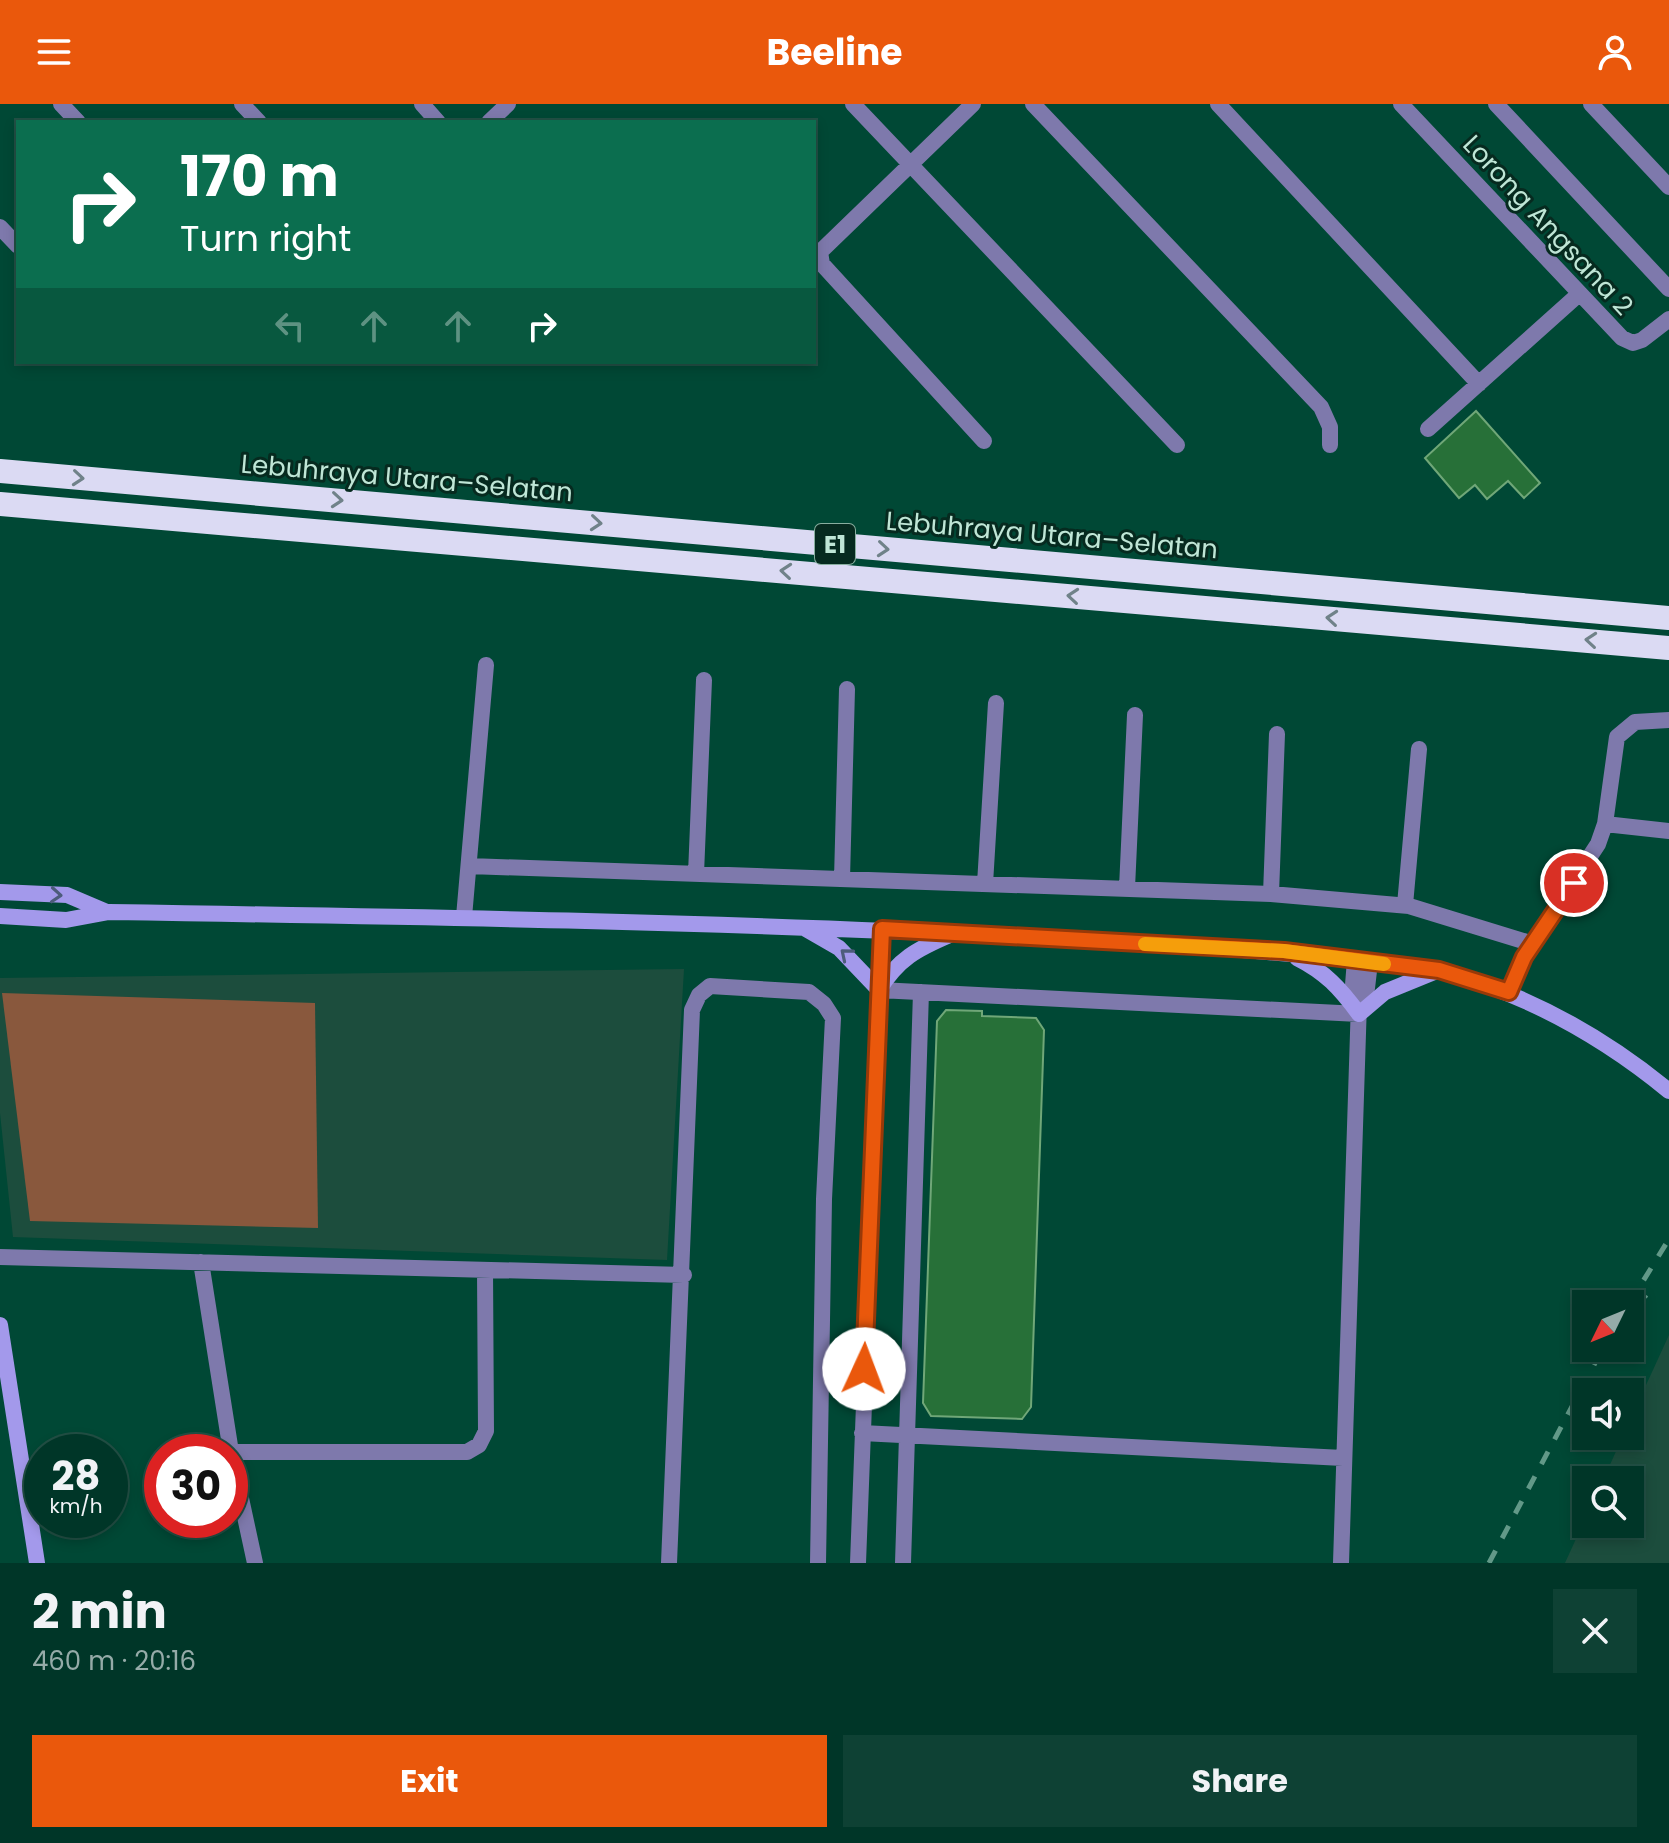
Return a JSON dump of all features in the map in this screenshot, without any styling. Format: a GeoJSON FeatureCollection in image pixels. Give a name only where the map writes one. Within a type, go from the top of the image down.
{"type":"FeatureCollection","features":[{"type":"Feature","properties":{"kind":"highway","name":"Lebuhraya Utara–Selatan"},"geometry":{"type":"LineString","coordinates":[[0,471],[1669,618]]}},
{"type":"Feature","properties":{"kind":"highway","name":"E1"},"geometry":{"type":"LineString","coordinates":[[0,504],[1669,648]]}},
{"type":"Feature","properties":{"kind":"main road"},"geometry":{"type":"LineString","coordinates":[[0,882],[7,892],[67,895],[109,912]]}},
{"type":"Feature","properties":{"kind":"main road"},"geometry":{"type":"LineString","coordinates":[[0,929],[8,917],[66,920],[109,912],[464,917],[882,929],[1284,951],[1439,970],[1509,992],[1588,1034],[1669,1091]]}},
{"type":"Feature","properties":{"kind":"main road"},"geometry":{"type":"LineString","coordinates":[[805,928],[839,948],[879,990],[893,968],[912,951],[954,933]]}},
{"type":"Feature","properties":{"kind":"main road"},"geometry":{"type":"LineString","coordinates":[[1284,951],[1320,970],[1359,1008],[1385,992],[1439,970]]}},
{"type":"Feature","properties":{"kind":"main road"},"geometry":{"type":"LineString","coordinates":[[0,1325],[37,1563]]}},
{"type":"Feature","properties":{"kind":"street"},"geometry":{"type":"LineString","coordinates":[[61,104],[76,120]]}},
{"type":"Feature","properties":{"kind":"street"},"geometry":{"type":"LineString","coordinates":[[242,104],[257,120]]}},
{"type":"Feature","properties":{"kind":"street"},"geometry":{"type":"LineString","coordinates":[[422,104],[436,120]]}},
{"type":"Feature","properties":{"kind":"street"},"geometry":{"type":"LineString","coordinates":[[491,120],[508,104]]}},
{"type":"Feature","properties":{"kind":"street"},"geometry":{"type":"LineString","coordinates":[[853,104],[1177,445]]}},
{"type":"Feature","properties":{"kind":"street"},"geometry":{"type":"LineString","coordinates":[[973,104],[827,241],[820,252],[822,264],[984,441]]}},
{"type":"Feature","properties":{"kind":"street"},"geometry":{"type":"LineString","coordinates":[[1033,104],[1321,407],[1330,427],[1330,445]]}},
{"type":"Feature","properties":{"kind":"street"},"geometry":{"type":"LineString","coordinates":[[1218,104],[1479,384]]}},
{"type":"Feature","properties":{"kind":"street","name":"Lorong Angsana 2"},"geometry":{"type":"LineString","coordinates":[[1401,104],[1622,338],[1633,343],[1642,340],[1669,319]]}},
{"type":"Feature","properties":{"kind":"street"},"geometry":{"type":"LineString","coordinates":[[1496,104],[1669,289]]}},
{"type":"Feature","properties":{"kind":"street"},"geometry":{"type":"LineString","coordinates":[[1591,104],[1669,187]]}},
{"type":"Feature","properties":{"kind":"street"},"geometry":{"type":"LineString","coordinates":[[0,227],[16,244]]}},
{"type":"Feature","properties":{"kind":"street"},"geometry":{"type":"LineString","coordinates":[[1428,429],[1579,294]]}},
{"type":"Feature","properties":{"kind":"street"},"geometry":{"type":"LineString","coordinates":[[464,917],[486,665]]}},
{"type":"Feature","properties":{"kind":"street"},"geometry":{"type":"LineString","coordinates":[[696,874],[704,680]]}},
{"type":"Feature","properties":{"kind":"street"},"geometry":{"type":"LineString","coordinates":[[842,879],[847,689]]}},
{"type":"Feature","properties":{"kind":"street"},"geometry":{"type":"LineString","coordinates":[[985,884],[996,703]]}},
{"type":"Feature","properties":{"kind":"street"},"geometry":{"type":"LineString","coordinates":[[1127,888],[1135,715]]}},
{"type":"Feature","properties":{"kind":"street"},"geometry":{"type":"LineString","coordinates":[[1509,992],[1533,944],[1588,863],[1605,824],[1617,737],[1635,722],[1669,720]]}},
{"type":"Feature","properties":{"kind":"street"},"geometry":{"type":"LineString","coordinates":[[1271,894],[1277,734]]}},
{"type":"Feature","properties":{"kind":"street"},"geometry":{"type":"LineString","coordinates":[[1405,905],[1419,749]]}},
{"type":"Feature","properties":{"kind":"street"},"geometry":{"type":"LineString","coordinates":[[1605,824],[1669,831]]}},
{"type":"Feature","properties":{"kind":"street"},"geometry":{"type":"LineString","coordinates":[[469,866],[1271,894],[1405,905],[1533,944]]}},
{"type":"Feature","properties":{"kind":"street"},"geometry":{"type":"LineString","coordinates":[[858,1563],[882,929]]}},
{"type":"Feature","properties":{"kind":"street"},"geometry":{"type":"LineString","coordinates":[[1341,1563],[1359,1008],[1367,988],[1362,961]]}},
{"type":"Feature","properties":{"kind":"street"},"geometry":{"type":"LineString","coordinates":[[669,1563],[684,1275],[692,1010],[699,995],[710,986],[809,992],[824,1004],[833,1018],[824,1199],[818,1563]]}},
{"type":"Feature","properties":{"kind":"street"},"geometry":{"type":"LineString","coordinates":[[879,990],[1359,1008]]}},
{"type":"Feature","properties":{"kind":"street"},"geometry":{"type":"LineString","coordinates":[[903,1563],[921,992]]}},
{"type":"Feature","properties":{"kind":"street"},"geometry":{"type":"LineString","coordinates":[[0,1257],[684,1275]]}},
{"type":"Feature","properties":{"kind":"street"},"geometry":{"type":"LineString","coordinates":[[201,1262],[228,1434]]}},
{"type":"Feature","properties":{"kind":"street"},"geometry":{"type":"LineString","coordinates":[[248,1452],[467,1452],[479,1445],[486,1431],[485,1270]]}},
{"type":"Feature","properties":{"kind":"street"},"geometry":{"type":"LineString","coordinates":[[862,1433],[1343,1458]]}},
{"type":"Feature","properties":{"kind":"street"},"geometry":{"type":"LineString","coordinates":[[248,1531],[255,1563]]}},
{"type":"Feature","properties":{"kind":"shaded area"},"geometry":{"type":"Polygon","coordinates":[[[684,969],[667,1260],[13,1237],[0,1113],[0,978],[684,969]]]}},
{"type":"Feature","properties":{"kind":"shaded area"},"geometry":{"type":"Polygon","coordinates":[[[2,993],[315,1003],[318,1228],[30,1221],[2,993]]]}},
{"type":"Feature","properties":{"kind":"shaded area"},"geometry":{"type":"Polygon","coordinates":[[[1669,1335],[1669,1563],[1565,1563],[1576,1538],[1644,1538],[1644,1466],[1609,1466],[1617,1450],[1644,1450],[1644,1389],[1669,1335]]]}},
{"type":"Feature","properties":{"kind":"building"},"geometry":{"type":"Polygon","coordinates":[[[1476,411],[1540,483],[1524,498],[1508,481],[1487,499],[1475,485],[1459,498],[1425,458],[1476,411]]]}},
{"type":"Feature","properties":{"kind":"building"},"geometry":{"type":"Polygon","coordinates":[[[946,1010],[982,1011],[982,1016],[1036,1018],[1044,1030],[1031,1407],[1022,1419],[931,1416],[923,1403],[937,1021],[946,1010]]]}},
{"type":"Feature","properties":{"kind":"railway"},"geometry":{"type":"LineString","coordinates":[[1638,1290],[1669,1239]]}},
{"type":"Feature","properties":{"kind":"railway"},"geometry":{"type":"LineString","coordinates":[[1489,1563],[1596,1362]]}},
{"type":"Feature","properties":{"kind":"slow traffic"},"geometry":{"type":"LineString","coordinates":[[1145,944],[1284,951],[1384,964]]}},
{"type":"Feature","properties":{"kind":"route"},"geometry":{"type":"LineString","coordinates":[[864,1369],[882,929],[1284,951],[1439,970],[1509,992],[1524,957],[1574,883]]}}]}
